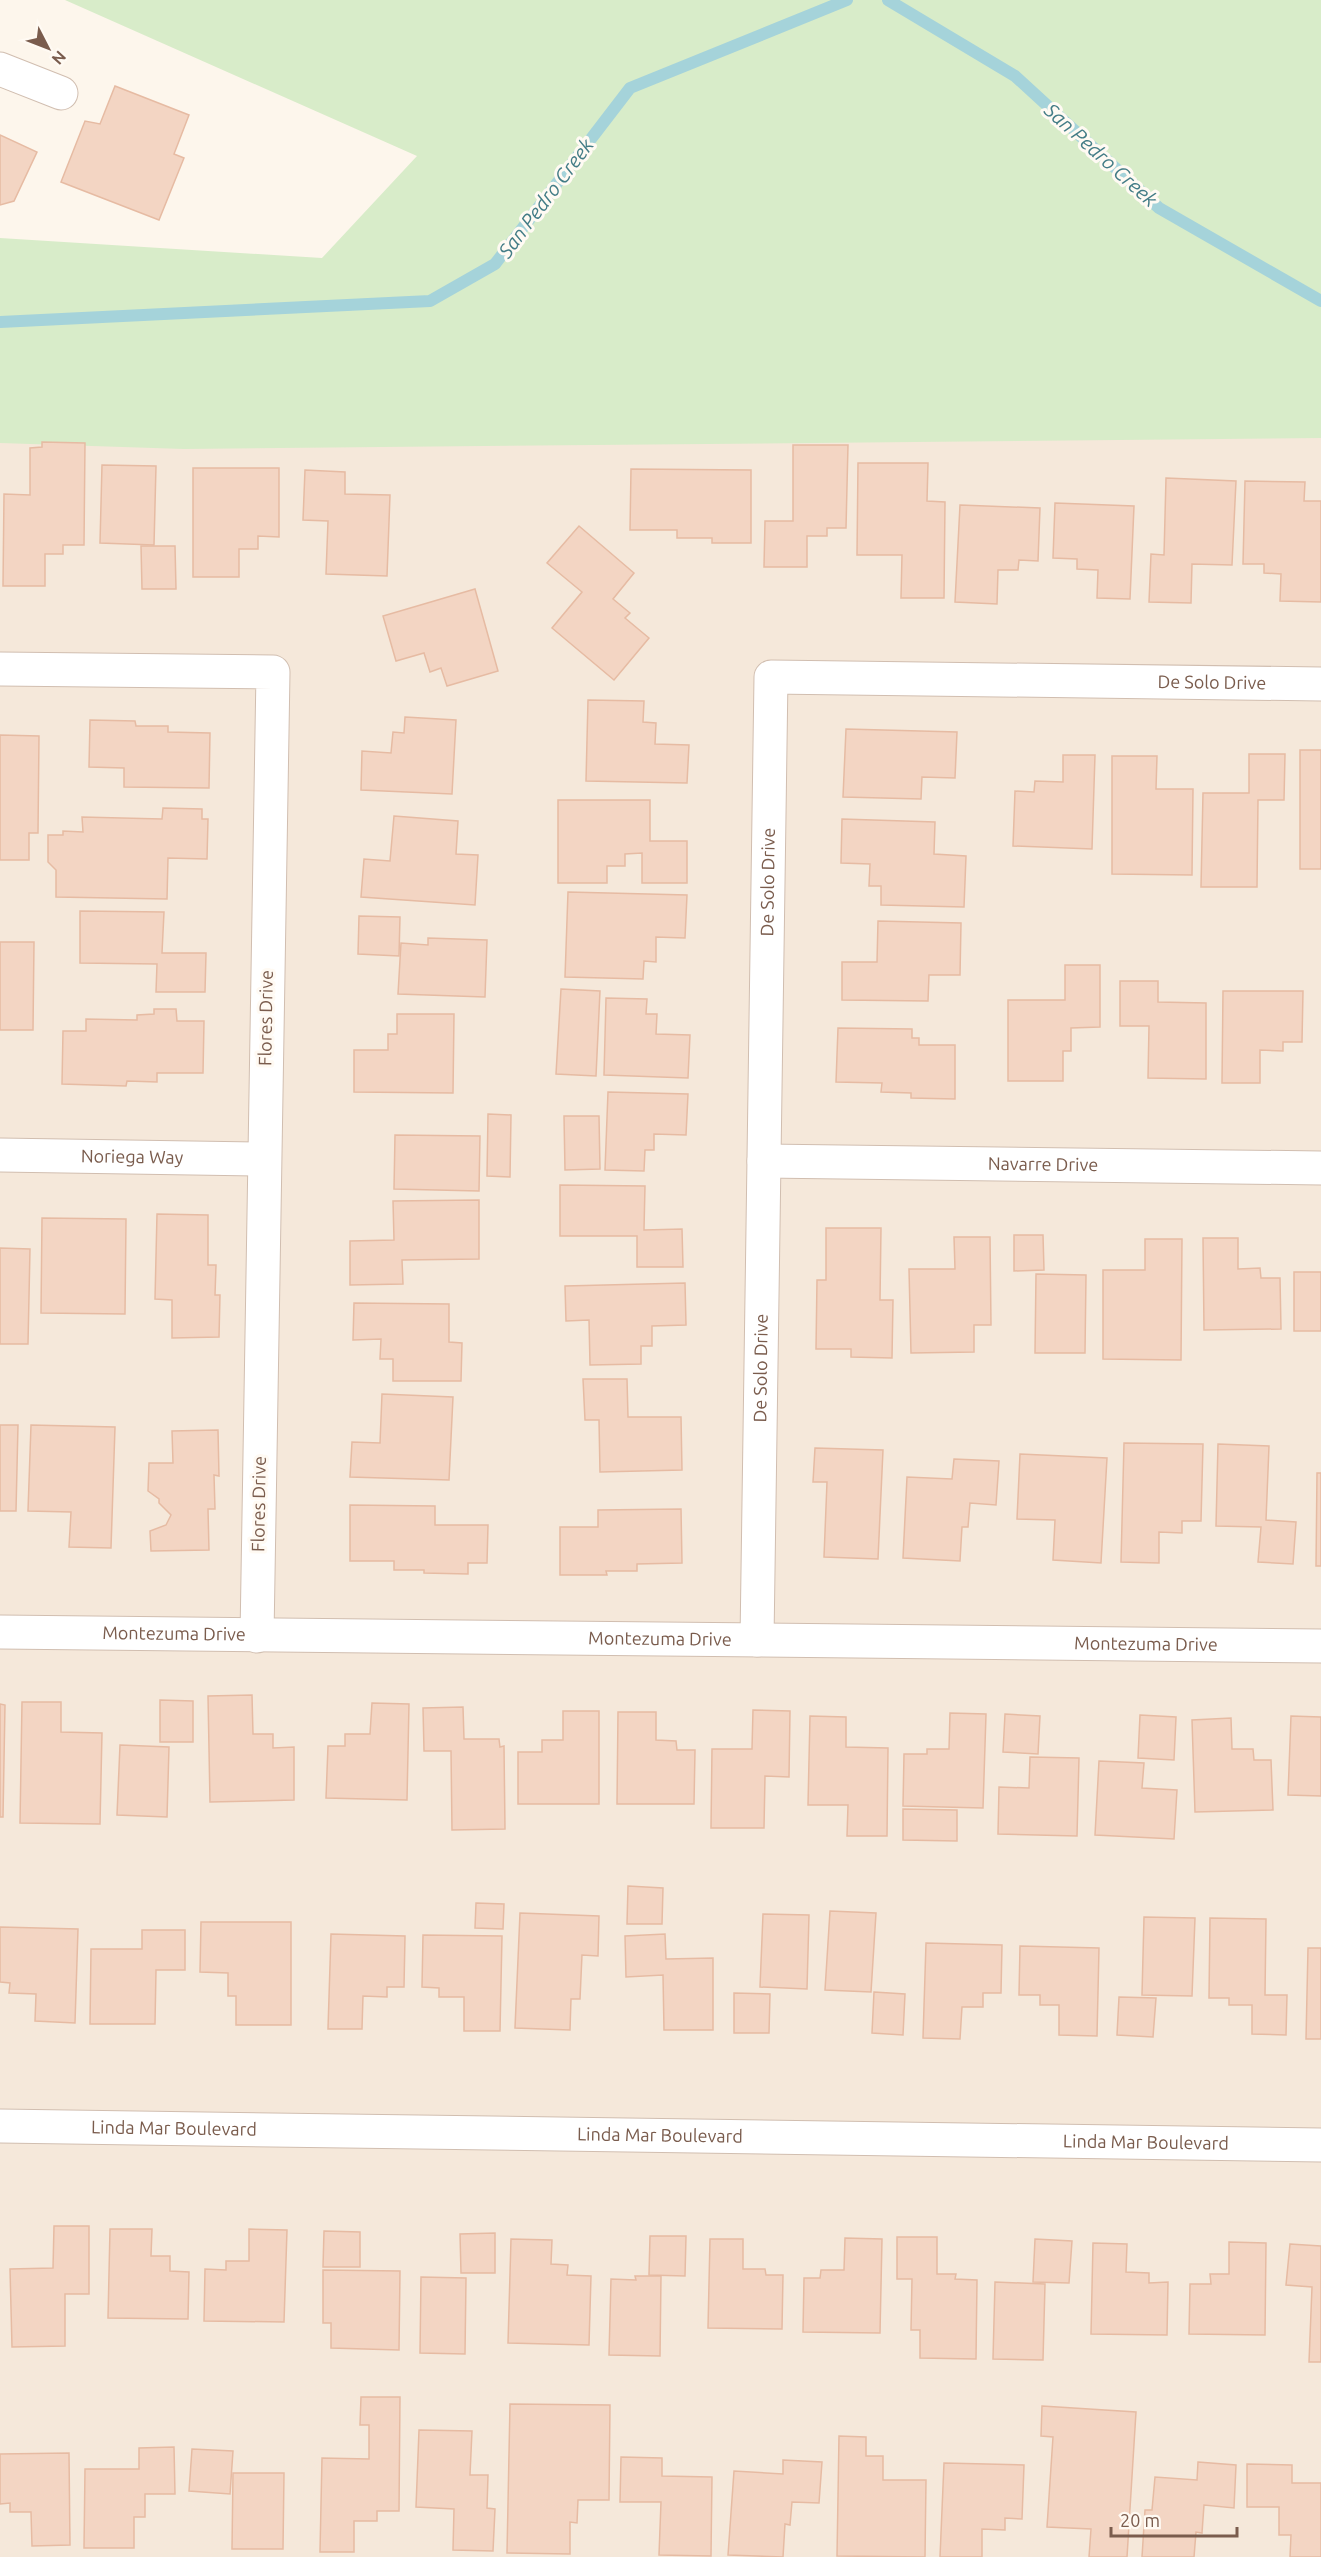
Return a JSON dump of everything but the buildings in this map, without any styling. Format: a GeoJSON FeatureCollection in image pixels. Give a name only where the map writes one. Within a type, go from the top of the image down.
{"type":"FeatureCollection","features":[{"type":"Feature","properties":{"kind":"street"},"geometry":{"type":"LineString","coordinates":[[0,69],[61,93]]}},
{"type":"Feature","properties":{"kind":"street","name":"Flores Drive"},"geometry":{"type":"LineString","coordinates":[[0,669],[273,672],[257,1636]]}},
{"type":"Feature","properties":{"kind":"street","name":"De Solo Drive"},"geometry":{"type":"LineString","coordinates":[[757,1640],[771,677],[1321,684]]}},
{"type":"Feature","properties":{"kind":"street","name":"Noriega Way"},"geometry":{"type":"LineString","coordinates":[[0,1155],[264,1159]]}},
{"type":"Feature","properties":{"kind":"street","name":"Navarre Drive"},"geometry":{"type":"LineString","coordinates":[[764,1161],[1321,1168]]}},
{"type":"Feature","properties":{"kind":"street","name":"Montezuma Drive"},"geometry":{"type":"LineString","coordinates":[[0,1632],[1321,1647]]}},
{"type":"Feature","properties":{"kind":"street","name":"Linda Mar Boulevard"},"geometry":{"type":"LineString","coordinates":[[0,2126],[1321,2145]]}},
{"type":"Feature","properties":{"kind":"shaded area"},"geometry":{"type":"Polygon","coordinates":[[[1321,415],[1321,2557],[0,2557],[0,442],[1321,415]]]}},
{"type":"Feature","properties":{"kind":"green space"},"geometry":{"type":"Polygon","coordinates":[[[65,0],[1321,0],[1321,438],[184,449],[0,443],[0,238],[322,258],[417,156],[65,0]]]}},
{"type":"Feature","properties":{"kind":"waterway","name":"San Pedro Creek"},"geometry":{"type":"LineString","coordinates":[[0,322],[430,301],[495,264],[630,88],[847,0]]}},
{"type":"Feature","properties":{"kind":"waterway","name":"San Pedro Creek"},"geometry":{"type":"LineString","coordinates":[[888,0],[1015,76],[1159,208],[1321,301]]}}]}
